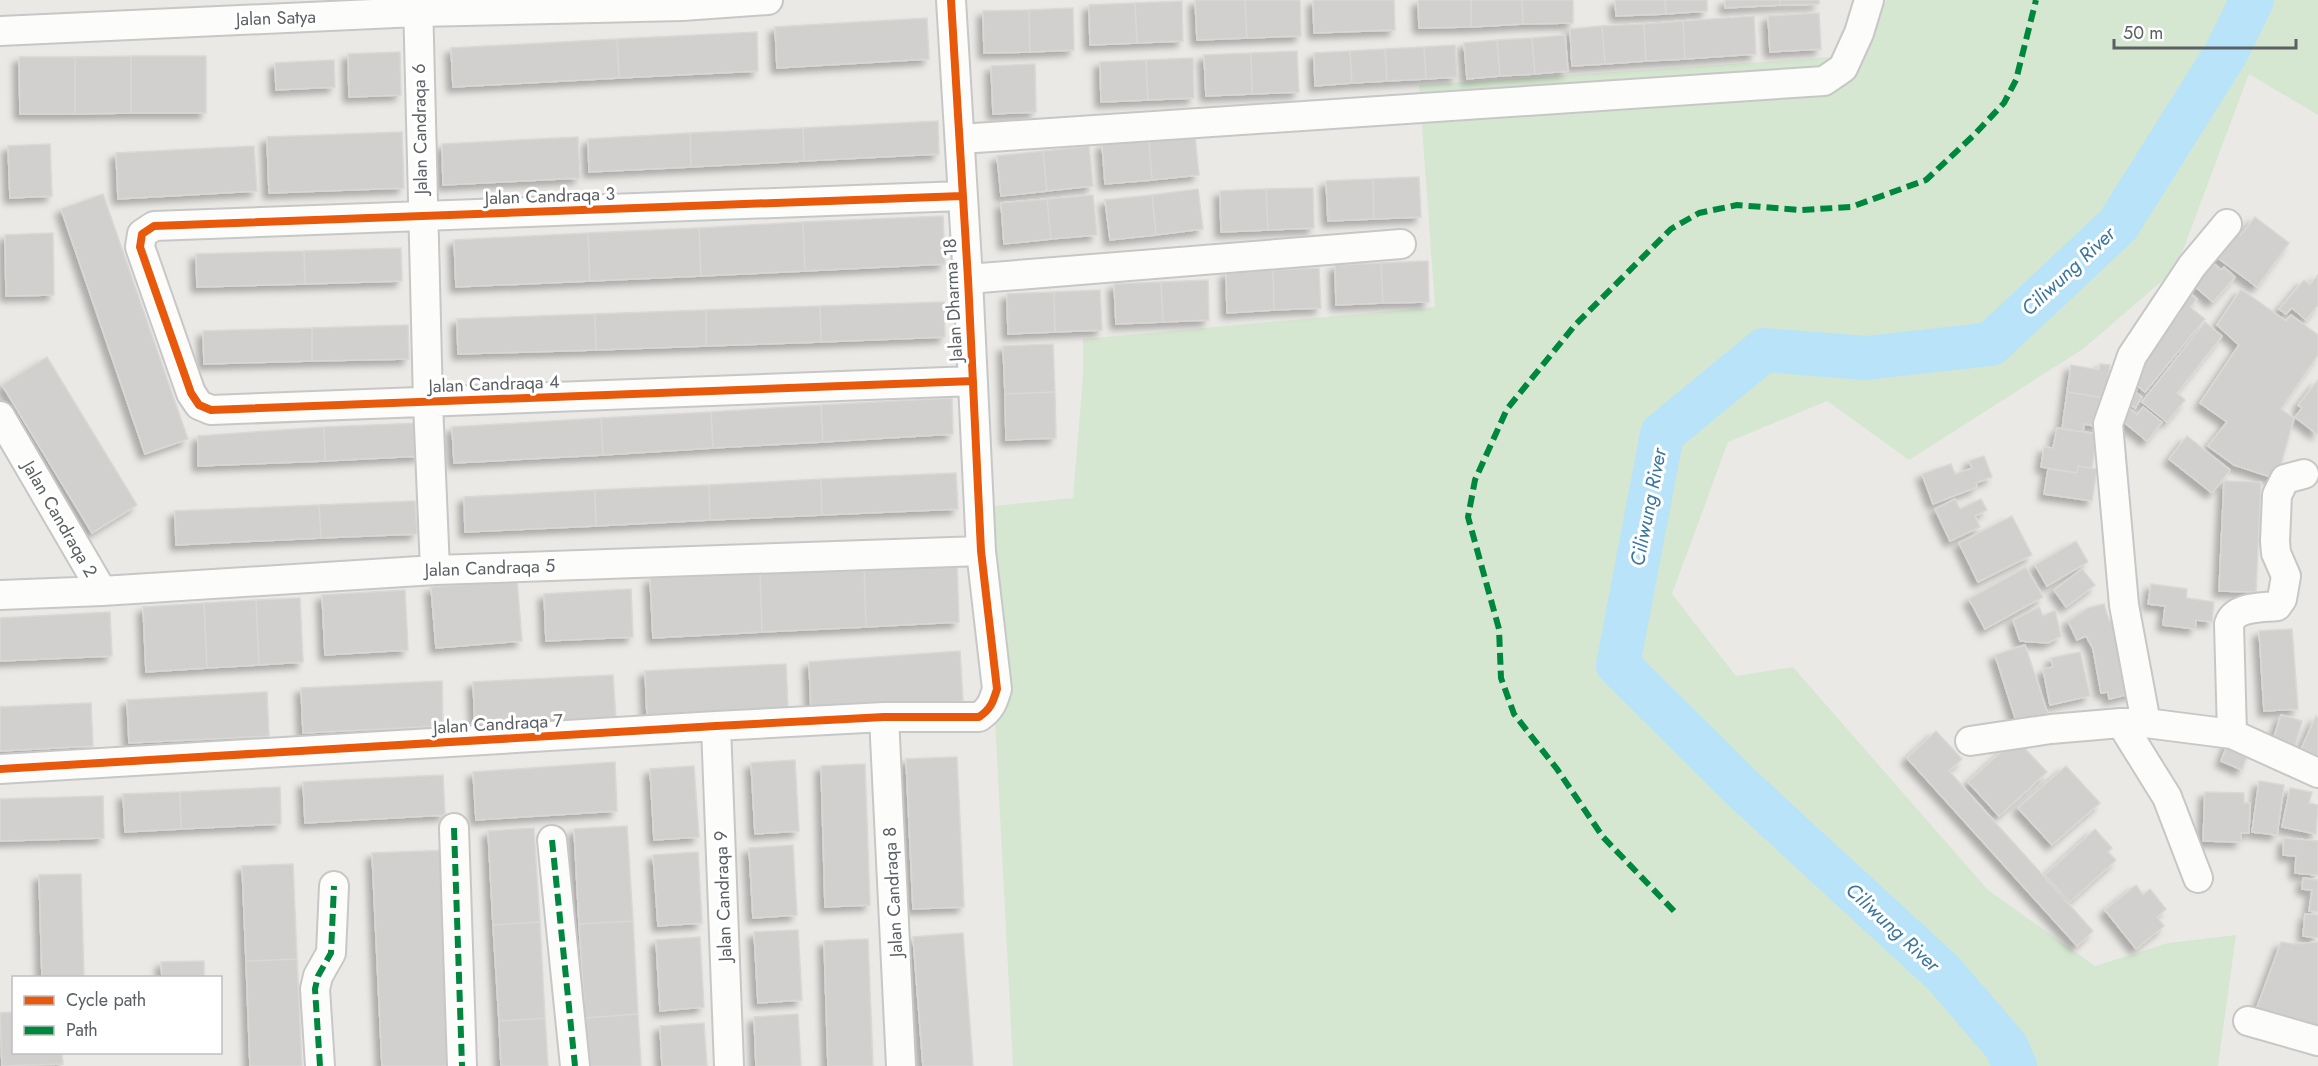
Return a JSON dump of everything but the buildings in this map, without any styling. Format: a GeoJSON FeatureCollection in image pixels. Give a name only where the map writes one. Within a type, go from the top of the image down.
{"type":"FeatureCollection","features":[{"type":"Feature","properties":{"kind":"street","name":"Jalan Satya"},"geometry":{"type":"LineString","coordinates":[[0,31],[268,9],[768,0]]}},
{"type":"Feature","properties":{"kind":"street","name":"Jalan Dharma 18"},"geometry":{"type":"LineString","coordinates":[[951,0],[968,279],[981,551],[997,689],[993,705]]}},
{"type":"Feature","properties":{"kind":"street"},"geometry":{"type":"LineString","coordinates":[[960,139],[1824,81],[1843,68],[1859,33],[1869,0]]}},
{"type":"Feature","properties":{"kind":"street","name":"Jalan Candraqa 6"},"geometry":{"type":"LineString","coordinates":[[417,6],[435,570]]}},
{"type":"Feature","properties":{"kind":"street","name":"Jalan Candraqa 3"},"geometry":{"type":"LineString","coordinates":[[142,234],[154,226],[962,196]]}},
{"type":"Feature","properties":{"kind":"street"},"geometry":{"type":"LineString","coordinates":[[2198,878],[2167,797],[2133,723],[2108,424],[2132,356],[2192,266],[2226,224]]}},
{"type":"Feature","properties":{"kind":"street","name":"Jalan Candraqa 4"},"geometry":{"type":"LineString","coordinates":[[142,234],[140,247],[191,393],[199,405],[211,411],[973,381]]}},
{"type":"Feature","properties":{"kind":"street"},"geometry":{"type":"LineString","coordinates":[[968,279],[1401,244]]}},
{"type":"Feature","properties":{"kind":"street","name":"Jalan Candraqa 2"},"geometry":{"type":"LineString","coordinates":[[0,416],[102,591]]}},
{"type":"Feature","properties":{"kind":"street"},"geometry":{"type":"LineString","coordinates":[[2232,734],[2229,624],[2231,618],[2242,611],[2277,606],[2282,599],[2286,576],[2276,553],[2277,495],[2285,479],[2304,474]]}},
{"type":"Feature","properties":{"kind":"street","name":"Jalan Candraqa 5"},"geometry":{"type":"LineString","coordinates":[[0,594],[102,591],[435,570],[981,551]]}},
{"type":"Feature","properties":{"kind":"street","name":"Jalan Candraqa 7"},"geometry":{"type":"LineString","coordinates":[[0,768],[884,717],[979,717],[993,705]]}},
{"type":"Feature","properties":{"kind":"street","name":"Jalan Candraqa 8"},"geometry":{"type":"LineString","coordinates":[[884,717],[901,1066]]}},
{"type":"Feature","properties":{"kind":"street"},"geometry":{"type":"LineString","coordinates":[[1970,741],[2051,729],[2133,723],[2232,734],[2318,773]]}},
{"type":"Feature","properties":{"kind":"street","name":"Jalan Candraqa 9"},"geometry":{"type":"LineString","coordinates":[[716,726],[729,1066]]}},
{"type":"Feature","properties":{"kind":"street"},"geometry":{"type":"LineString","coordinates":[[454,828],[462,1066]]}},
{"type":"Feature","properties":{"kind":"street"},"geometry":{"type":"LineString","coordinates":[[552,840],[575,1066]]}},
{"type":"Feature","properties":{"kind":"street"},"geometry":{"type":"LineString","coordinates":[[320,1066],[315,989],[318,976],[331,953],[334,886]]}},
{"type":"Feature","properties":{"kind":"street"},"geometry":{"type":"LineString","coordinates":[[2248,1021],[2318,1041]]}},
{"type":"Feature","properties":{"kind":"green space"},"geometry":{"type":"Polygon","coordinates":[[[1886,0],[2318,0],[2318,115],[2249,74],[2176,269],[2083,349],[1909,460],[1827,401],[1728,442],[1672,594],[1736,676],[1793,667],[1988,890],[2095,966],[2168,943],[2236,935],[2218,1066],[1013,1066],[984,507],[1073,498],[1083,376],[1083,339],[1435,307],[1419,85],[1864,55],[1886,0]]]}},
{"type":"Feature","properties":{"kind":"waterway","name":"Ciliwung River"},"geometry":{"type":"LineString","coordinates":[[2015,1066],[2006,1046],[1943,973],[1741,787],[1618,665],[1662,434],[1764,350],[1866,358],[1991,344],[2118,225],[2226,53],[2252,0]]}},
{"type":"Feature","properties":{"kind":"marked path"},"geometry":{"type":"LineString","coordinates":[[1674,911],[1603,837],[1557,769],[1514,714],[1501,678],[1499,629],[1468,517],[1475,480],[1507,409],[1575,325],[1671,229],[1699,213],[1737,205],[1801,210],[1851,207],[1926,180],[2004,103],[2016,80],[2036,0]]}},
{"type":"Feature","properties":{"kind":"marked path"},"geometry":{"type":"LineString","coordinates":[[454,828],[462,1066]]}},
{"type":"Feature","properties":{"kind":"marked path"},"geometry":{"type":"LineString","coordinates":[[552,840],[575,1066]]}},
{"type":"Feature","properties":{"kind":"marked path"},"geometry":{"type":"LineString","coordinates":[[320,1066],[315,989],[318,976],[331,953],[334,886]]}},
{"type":"Feature","properties":{"kind":"cycle path"},"geometry":{"type":"LineString","coordinates":[[0,769],[716,726],[884,717],[979,717],[983,714],[991,705],[997,689],[981,551],[968,279],[951,0]]}},
{"type":"Feature","properties":{"kind":"cycle path"},"geometry":{"type":"LineString","coordinates":[[962,196],[154,226],[142,234],[140,247],[191,393],[199,405],[211,410],[973,381]]}}]}
